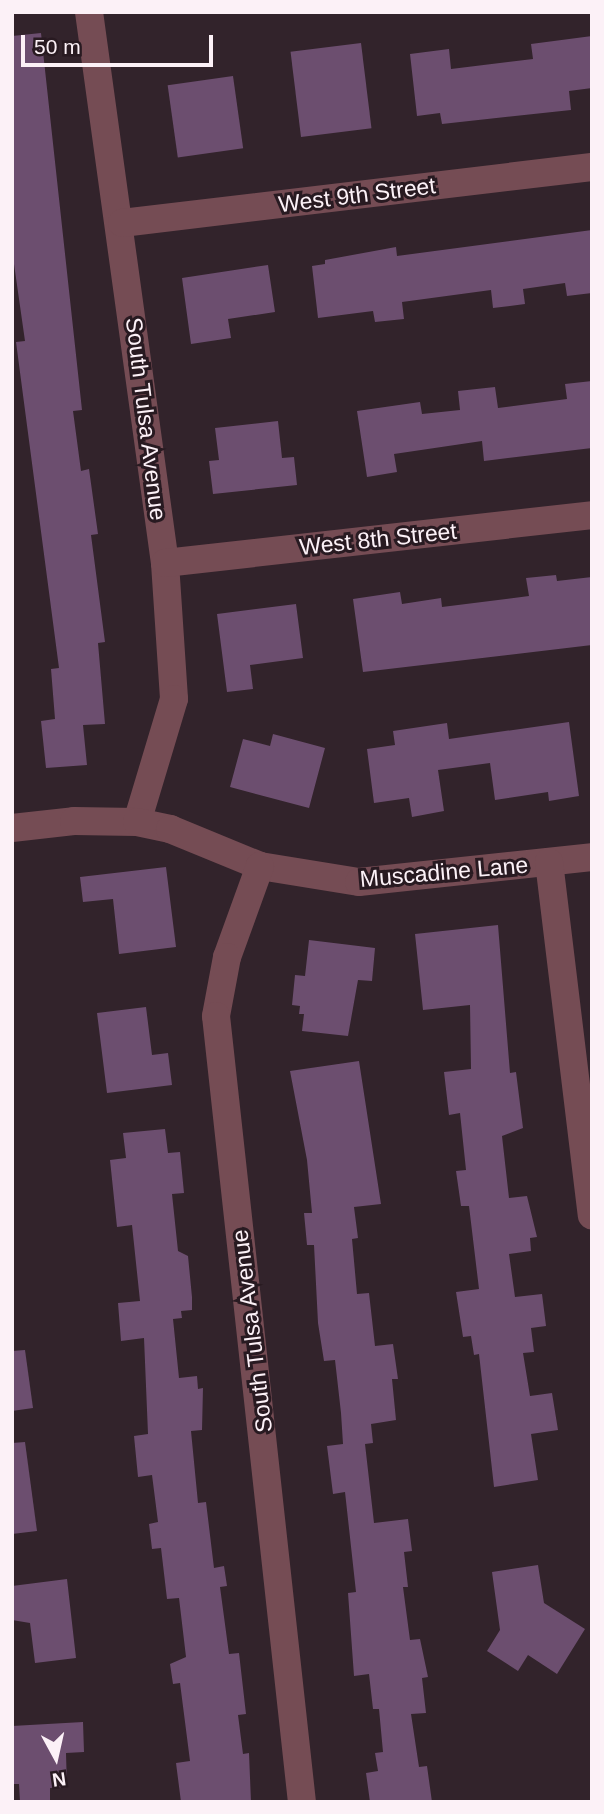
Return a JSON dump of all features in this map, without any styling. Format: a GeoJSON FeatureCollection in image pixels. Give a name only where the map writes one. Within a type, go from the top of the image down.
{"type":"FeatureCollection","features":[{"type":"Feature","properties":{"kind":"street","name":"South Tulsa Avenue"},"geometry":{"type":"LineString","coordinates":[[89,12],[122,223],[165,563],[174,699],[136,822]]}},
{"type":"Feature","properties":{"kind":"street","name":"West 9th Street"},"geometry":{"type":"LineString","coordinates":[[122,223],[592,167]]}},
{"type":"Feature","properties":{"kind":"street","name":"West 8th Street"},"geometry":{"type":"LineString","coordinates":[[165,563],[592,514]]}},
{"type":"Feature","properties":{"kind":"street","name":"Muscadine Lane"},"geometry":{"type":"LineString","coordinates":[[12,828],[74,821],[136,822],[170,829],[260,866],[359,882],[592,857]]}},
{"type":"Feature","properties":{"kind":"street"},"geometry":{"type":"LineString","coordinates":[[548,862],[591,1207]]}},
{"type":"Feature","properties":{"kind":"street","name":"South Tulsa Avenue"},"geometry":{"type":"LineString","coordinates":[[260,866],[227,957],[216,1016],[302,1802]]}},
{"type":"Feature","properties":{"kind":"building"},"geometry":{"type":"Polygon","coordinates":[[[41,33],[82,410],[73,411],[81,471],[89,469],[98,534],[91,535],[105,642],[98,643],[105,724],[83,725],[87,765],[46,768],[41,721],[55,719],[51,669],[59,668],[16,342],[25,341],[12,250],[12,36],[41,33]]]}},
{"type":"Feature","properties":{"kind":"building"},"geometry":{"type":"Polygon","coordinates":[[[592,36],[592,88],[569,91],[571,110],[442,124],[440,113],[417,116],[410,54],[449,49],[451,69],[533,59],[531,44],[592,36]]]}},
{"type":"Feature","properties":{"kind":"building"},"geometry":{"type":"Polygon","coordinates":[[[361,43],[371,128],[301,137],[291,52],[361,43]]]}},
{"type":"Feature","properties":{"kind":"building"},"geometry":{"type":"Polygon","coordinates":[[[233,76],[243,148],[178,157],[168,85],[233,76]]]}},
{"type":"Feature","properties":{"kind":"building"},"geometry":{"type":"Polygon","coordinates":[[[592,230],[592,293],[567,296],[565,283],[523,289],[525,304],[493,308],[491,290],[402,302],[404,319],[375,322],[373,311],[318,318],[312,266],[325,264],[325,260],[396,247],[397,256],[592,230]]]}},
{"type":"Feature","properties":{"kind":"building"},"geometry":{"type":"Polygon","coordinates":[[[268,265],[275,312],[228,319],[231,338],[191,344],[182,278],[268,265]]]}},
{"type":"Feature","properties":{"kind":"building"},"geometry":{"type":"Polygon","coordinates":[[[592,381],[592,448],[484,461],[482,441],[394,454],[397,472],[367,477],[357,411],[420,402],[422,414],[460,410],[458,391],[495,387],[498,408],[567,399],[565,384],[592,381]]]}},
{"type":"Feature","properties":{"kind":"building"},"geometry":{"type":"Polygon","coordinates":[[[278,421],[282,458],[294,457],[297,485],[213,494],[209,461],[219,460],[215,428],[278,421]]]}},
{"type":"Feature","properties":{"kind":"building"},"geometry":{"type":"Polygon","coordinates":[[[556,575],[557,581],[592,577],[592,645],[363,672],[353,599],[400,592],[402,604],[441,598],[442,607],[529,596],[526,578],[556,575]]]}},
{"type":"Feature","properties":{"kind":"building"},"geometry":{"type":"Polygon","coordinates":[[[296,604],[303,658],[250,665],[253,689],[227,692],[217,614],[296,604]]]}},
{"type":"Feature","properties":{"kind":"building"},"geometry":{"type":"Polygon","coordinates":[[[569,722],[579,796],[549,801],[548,792],[495,800],[490,763],[438,770],[444,811],[412,817],[409,798],[374,803],[367,749],[395,745],[393,731],[447,723],[449,739],[569,722]]]}},
{"type":"Feature","properties":{"kind":"building"},"geometry":{"type":"Polygon","coordinates":[[[273,734],[325,748],[309,808],[230,787],[243,739],[270,746],[273,734]]]}},
{"type":"Feature","properties":{"kind":"building"},"geometry":{"type":"Polygon","coordinates":[[[166,867],[176,947],[119,954],[113,899],[83,902],[80,877],[166,867]]]}},
{"type":"Feature","properties":{"kind":"building"},"geometry":{"type":"Polygon","coordinates":[[[498,925],[510,1073],[516,1072],[523,1128],[502,1136],[509,1198],[527,1196],[537,1237],[530,1238],[531,1251],[509,1254],[515,1297],[542,1294],[546,1326],[531,1328],[534,1352],[523,1353],[530,1396],[552,1393],[558,1430],[531,1434],[538,1480],[494,1487],[479,1354],[474,1355],[471,1336],[463,1337],[456,1292],[479,1289],[469,1206],[461,1206],[456,1171],[466,1170],[460,1113],[449,1115],[444,1072],[471,1069],[470,1005],[423,1010],[415,934],[498,925]]]}},
{"type":"Feature","properties":{"kind":"building"},"geometry":{"type":"Polygon","coordinates":[[[309,940],[375,948],[372,981],[358,980],[348,1036],[302,1031],[304,1014],[299,1014],[300,1006],[292,1005],[295,975],[305,976],[309,940]]]}},
{"type":"Feature","properties":{"kind":"building"},"geometry":{"type":"Polygon","coordinates":[[[146,1007],[152,1055],[168,1053],[172,1085],[107,1093],[97,1013],[146,1007]]]}},
{"type":"Feature","properties":{"kind":"building"},"geometry":{"type":"Polygon","coordinates":[[[359,1061],[381,1204],[354,1207],[358,1238],[352,1239],[357,1294],[369,1293],[375,1346],[393,1344],[398,1379],[392,1379],[396,1420],[371,1424],[373,1443],[365,1444],[374,1523],[408,1519],[412,1551],[404,1552],[408,1587],[403,1587],[410,1640],[420,1639],[428,1677],[422,1678],[426,1713],[411,1714],[419,1767],[427,1766],[432,1802],[370,1802],[366,1773],[378,1771],[375,1753],[383,1752],[379,1709],[373,1709],[369,1674],[354,1676],[348,1593],[356,1592],[345,1492],[333,1494],[327,1446],[343,1444],[341,1413],[335,1360],[324,1361],[318,1323],[314,1245],[307,1245],[304,1213],[312,1213],[307,1160],[290,1071],[359,1061]]]}},
{"type":"Feature","properties":{"kind":"building"},"geometry":{"type":"Polygon","coordinates":[[[165,1129],[168,1153],[180,1152],[184,1193],[172,1194],[178,1251],[188,1256],[192,1297],[192,1310],[181,1311],[182,1318],[173,1319],[179,1378],[197,1376],[198,1389],[203,1388],[202,1430],[191,1431],[198,1503],[206,1502],[214,1568],[224,1566],[227,1586],[220,1587],[229,1654],[239,1653],[246,1714],[238,1715],[243,1754],[249,1753],[251,1802],[181,1802],[176,1763],[190,1761],[180,1683],[173,1684],[170,1664],[186,1657],[179,1598],[167,1599],[161,1548],[152,1549],[149,1524],[158,1522],[152,1475],[138,1477],[134,1436],[148,1434],[144,1338],[121,1341],[118,1303],[140,1301],[132,1225],[117,1227],[110,1160],[126,1158],[123,1133],[165,1129]]]}},
{"type":"Feature","properties":{"kind":"building"},"geometry":{"type":"Polygon","coordinates":[[[25,1350],[33,1408],[12,1411],[12,1351],[25,1350]]]}},
{"type":"Feature","properties":{"kind":"building"},"geometry":{"type":"Polygon","coordinates":[[[25,1442],[37,1531],[12,1534],[12,1443],[25,1442]]]}},
{"type":"Feature","properties":{"kind":"building"},"geometry":{"type":"Polygon","coordinates":[[[538,1565],[544,1603],[585,1629],[557,1674],[528,1655],[518,1671],[487,1651],[500,1630],[492,1572],[538,1565]]]}},
{"type":"Feature","properties":{"kind":"building"},"geometry":{"type":"Polygon","coordinates":[[[67,1579],[76,1658],[35,1663],[30,1623],[12,1620],[12,1586],[67,1579]]]}},
{"type":"Feature","properties":{"kind":"building"},"geometry":{"type":"Polygon","coordinates":[[[83,1722],[84,1752],[66,1753],[67,1787],[50,1788],[50,1802],[20,1802],[19,1784],[12,1784],[12,1726],[83,1722]]]}}]}
